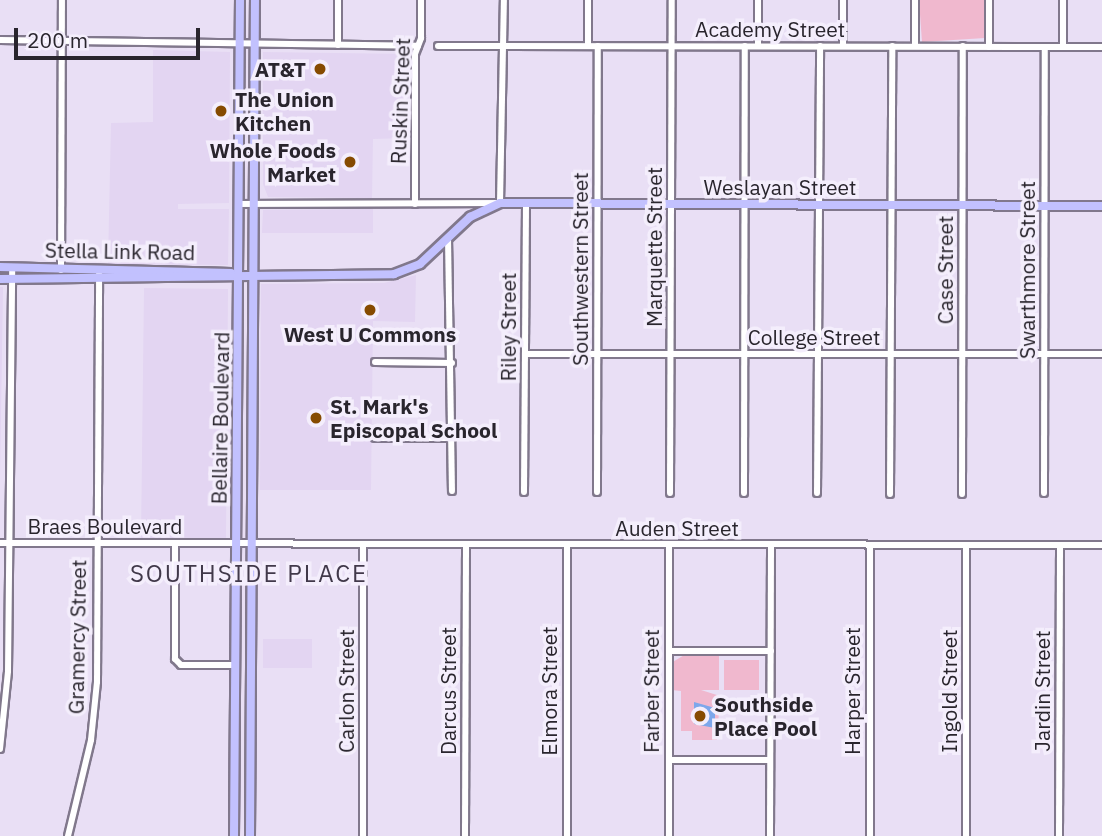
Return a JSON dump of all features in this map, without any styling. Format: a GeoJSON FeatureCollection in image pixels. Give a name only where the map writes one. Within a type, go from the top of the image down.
{"type":"FeatureCollection","features":[{"type":"Feature","properties":{"kind":"main road","name":"Bellaire Boulevard"},"geometry":{"type":"LineString","coordinates":[[234,836],[240,0]]}},
{"type":"Feature","properties":{"kind":"main road","name":"Bellaire Boulevard"},"geometry":{"type":"LineString","coordinates":[[250,836],[255,0]]}},
{"type":"Feature","properties":{"kind":"main road","name":"Stella Link Road"},"geometry":{"type":"LineString","coordinates":[[0,278],[150,280],[239,275],[394,274],[420,264],[470,217],[500,203]]}},
{"type":"Feature","properties":{"kind":"main road","name":"Weslayan Street"},"geometry":{"type":"LineString","coordinates":[[500,203],[1102,206]]}},
{"type":"Feature","properties":{"kind":"main road","name":"Stella Link Road"},"geometry":{"type":"LineString","coordinates":[[0,267],[151,269],[239,275]]}},
{"type":"Feature","properties":{"kind":"main road"},"geometry":{"type":"LineString","coordinates":[[150,280],[151,269]]}},
{"type":"Feature","properties":{"kind":"main road"},"geometry":{"type":"LineString","coordinates":[[239,344],[252,344]]}},
{"type":"Feature","properties":{"kind":"main road"},"geometry":{"type":"LineString","coordinates":[[238,442],[252,441]]}},
{"type":"Feature","properties":{"kind":"main road"},"geometry":{"type":"LineString","coordinates":[[235,691],[251,691]]}},
{"type":"Feature","properties":{"kind":"main road"},"geometry":{"type":"LineString","coordinates":[[234,783],[251,784]]}},
{"type":"Feature","properties":{"kind":"street"},"geometry":{"type":"LineString","coordinates":[[61,279],[62,0]]}},
{"type":"Feature","properties":{"kind":"street"},"geometry":{"type":"LineString","coordinates":[[338,0],[338,45]]}},
{"type":"Feature","properties":{"kind":"street","name":"Ruskin Street"},"geometry":{"type":"LineString","coordinates":[[415,204],[421,0]]}},
{"type":"Feature","properties":{"kind":"street"},"geometry":{"type":"LineString","coordinates":[[500,203],[503,0]]}},
{"type":"Feature","properties":{"kind":"street"},"geometry":{"type":"LineString","coordinates":[[588,0],[588,46]]}},
{"type":"Feature","properties":{"kind":"street","name":"Marquette Street"},"geometry":{"type":"LineString","coordinates":[[670,493],[673,0]]}},
{"type":"Feature","properties":{"kind":"street"},"geometry":{"type":"LineString","coordinates":[[758,0],[758,46]]}},
{"type":"Feature","properties":{"kind":"street"},"geometry":{"type":"LineString","coordinates":[[843,0],[843,46]]}},
{"type":"Feature","properties":{"kind":"street"},"geometry":{"type":"LineString","coordinates":[[915,0],[915,46]]}},
{"type":"Feature","properties":{"kind":"street"},"geometry":{"type":"LineString","coordinates":[[989,0],[989,47]]}},
{"type":"Feature","properties":{"kind":"street"},"geometry":{"type":"LineString","coordinates":[[1063,0],[1063,47]]}},
{"type":"Feature","properties":{"kind":"street"},"geometry":{"type":"LineString","coordinates":[[0,40],[418,46]]}},
{"type":"Feature","properties":{"kind":"street","name":"Academy Street"},"geometry":{"type":"LineString","coordinates":[[438,46],[1102,47]]}},
{"type":"Feature","properties":{"kind":"street","name":"Southwestern Street"},"geometry":{"type":"LineString","coordinates":[[597,492],[598,46]]}},
{"type":"Feature","properties":{"kind":"street"},"geometry":{"type":"LineString","coordinates":[[744,493],[745,46]]}},
{"type":"Feature","properties":{"kind":"street"},"geometry":{"type":"LineString","coordinates":[[817,493],[820,46]]}},
{"type":"Feature","properties":{"kind":"street"},"geometry":{"type":"LineString","coordinates":[[890,494],[892,46]]}},
{"type":"Feature","properties":{"kind":"street","name":"Case Street"},"geometry":{"type":"LineString","coordinates":[[962,494],[963,46]]}},
{"type":"Feature","properties":{"kind":"street","name":"Swarthmore Street"},"geometry":{"type":"LineString","coordinates":[[1044,493],[1045,47]]}},
{"type":"Feature","properties":{"kind":"street","name":"Weslayan Street"},"geometry":{"type":"LineString","coordinates":[[239,204],[500,203]]}},
{"type":"Feature","properties":{"kind":"street"},"geometry":{"type":"LineString","coordinates":[[458,204],[470,217]]}},
{"type":"Feature","properties":{"kind":"street","name":"Riley Street"},"geometry":{"type":"LineString","coordinates":[[524,492],[526,204]]}},
{"type":"Feature","properties":{"kind":"street"},"geometry":{"type":"LineString","coordinates":[[448,238],[452,491]]}},
{"type":"Feature","properties":{"kind":"street"},"geometry":{"type":"LineString","coordinates":[[0,749],[8,671],[12,268]]}},
{"type":"Feature","properties":{"kind":"street","name":"Gramercy Street"},"geometry":{"type":"LineString","coordinates":[[68,836],[91,740],[97,682],[99,269]]}},
{"type":"Feature","properties":{"kind":"street","name":"College Street"},"geometry":{"type":"LineString","coordinates":[[525,354],[1102,354]]}},
{"type":"Feature","properties":{"kind":"street"},"geometry":{"type":"LineString","coordinates":[[375,362],[452,363]]}},
{"type":"Feature","properties":{"kind":"street"},"geometry":{"type":"LineString","coordinates":[[375,439],[452,439]]}},
{"type":"Feature","properties":{"kind":"street","name":"Braes Boulevard"},"geometry":{"type":"LineString","coordinates":[[0,543],[251,545]]}},
{"type":"Feature","properties":{"kind":"street"},"geometry":{"type":"LineString","coordinates":[[175,545],[175,659],[181,665],[236,665]]}},
{"type":"Feature","properties":{"kind":"street","name":"Auden Street"},"geometry":{"type":"LineString","coordinates":[[251,545],[1102,545]]}},
{"type":"Feature","properties":{"kind":"street","name":"Carlon Street"},"geometry":{"type":"LineString","coordinates":[[363,545],[363,836]]}},
{"type":"Feature","properties":{"kind":"street","name":"Darcus Street"},"geometry":{"type":"LineString","coordinates":[[465,836],[466,545]]}},
{"type":"Feature","properties":{"kind":"street","name":"Elmora Street"},"geometry":{"type":"LineString","coordinates":[[567,545],[567,836]]}},
{"type":"Feature","properties":{"kind":"street","name":"Farber Street"},"geometry":{"type":"LineString","coordinates":[[669,545],[669,836]]}},
{"type":"Feature","properties":{"kind":"street"},"geometry":{"type":"LineString","coordinates":[[770,836],[771,545]]}},
{"type":"Feature","properties":{"kind":"street","name":"Harper Street"},"geometry":{"type":"LineString","coordinates":[[870,545],[870,836]]}},
{"type":"Feature","properties":{"kind":"street","name":"Ingold Street"},"geometry":{"type":"LineString","coordinates":[[966,545],[966,836]]}},
{"type":"Feature","properties":{"kind":"street","name":"Jardin Street"},"geometry":{"type":"LineString","coordinates":[[1059,836],[1060,545]]}},
{"type":"Feature","properties":{"kind":"street"},"geometry":{"type":"LineString","coordinates":[[669,651],[771,651]]}},
{"type":"Feature","properties":{"kind":"street"},"geometry":{"type":"LineString","coordinates":[[669,760],[770,760]]}},
{"type":"Feature","properties":{"kind":"shaded area"},"geometry":{"type":"Polygon","coordinates":[[[919,0],[985,0],[985,38],[922,42],[919,0]]]}},
{"type":"Feature","properties":{"kind":"shaded area"},"geometry":{"type":"Polygon","coordinates":[[[153,50],[230,52],[229,203],[178,204],[178,209],[229,209],[228,265],[108,264],[111,123],[153,122],[153,50]]]}},
{"type":"Feature","properties":{"kind":"shaded area"},"geometry":{"type":"Polygon","coordinates":[[[263,52],[407,54],[406,138],[373,139],[372,198],[268,197],[263,184],[263,52]]]}},
{"type":"Feature","properties":{"kind":"shaded area"},"geometry":{"type":"Polygon","coordinates":[[[373,209],[373,233],[262,233],[263,210],[373,209]]]}},
{"type":"Feature","properties":{"kind":"shaded area","name":"St. Mark's Episcopal School"},"geometry":{"type":"Polygon","coordinates":[[[416,275],[415,322],[373,321],[371,490],[260,490],[261,284],[384,283],[416,275]]]}},
{"type":"Feature","properties":{"kind":"shaded area"},"geometry":{"type":"Polygon","coordinates":[[[0,287],[3,287],[0,480],[0,287]]]}},
{"type":"Feature","properties":{"kind":"shaded area"},"geometry":{"type":"Polygon","coordinates":[[[144,288],[228,289],[226,539],[141,539],[144,288]]]}},
{"type":"Feature","properties":{"kind":"shaded area"},"geometry":{"type":"Polygon","coordinates":[[[263,639],[312,639],[312,668],[263,668],[263,639]]]}},
{"type":"Feature","properties":{"kind":"shaded area"},"geometry":{"type":"Polygon","coordinates":[[[686,654],[719,654],[719,690],[701,690],[720,696],[717,740],[692,740],[692,731],[681,731],[681,691],[672,690],[671,663],[686,654]]]}},
{"type":"Feature","properties":{"kind":"shaded area"},"geometry":{"type":"Polygon","coordinates":[[[724,660],[759,660],[759,690],[724,690],[724,660]]]}},
{"type":"Feature","properties":{"kind":"water"},"geometry":{"type":"Polygon","coordinates":[[[694,702],[715,708],[715,728],[694,724],[694,702]]]}},
{"type":"Feature","properties":{"kind":"place","name":"AT&T"},"geometry":{"type":"Point","coordinates":[320,69]}},
{"type":"Feature","properties":{"kind":"place","name":"The Union Kitchen"},"geometry":{"type":"Point","coordinates":[221,111]}},
{"type":"Feature","properties":{"kind":"place","name":"Whole Foods Market"},"geometry":{"type":"Point","coordinates":[350,162]}},
{"type":"Feature","properties":{"kind":"place","name":"West U Commons"},"geometry":{"type":"Point","coordinates":[370,310]}},
{"type":"Feature","properties":{"kind":"place","name":"St. Mark's Episcopal School"},"geometry":{"type":"Point","coordinates":[316,418]}},
{"type":"Feature","properties":{"kind":"place","name":"Southside Place Pool"},"geometry":{"type":"Point","coordinates":[700,716]}},
{"type":"Feature","properties":{"kind":"district","name":"SOUTHSIDE PLACE"},"geometry":{"type":"Point","coordinates":[249,574]}}]}
